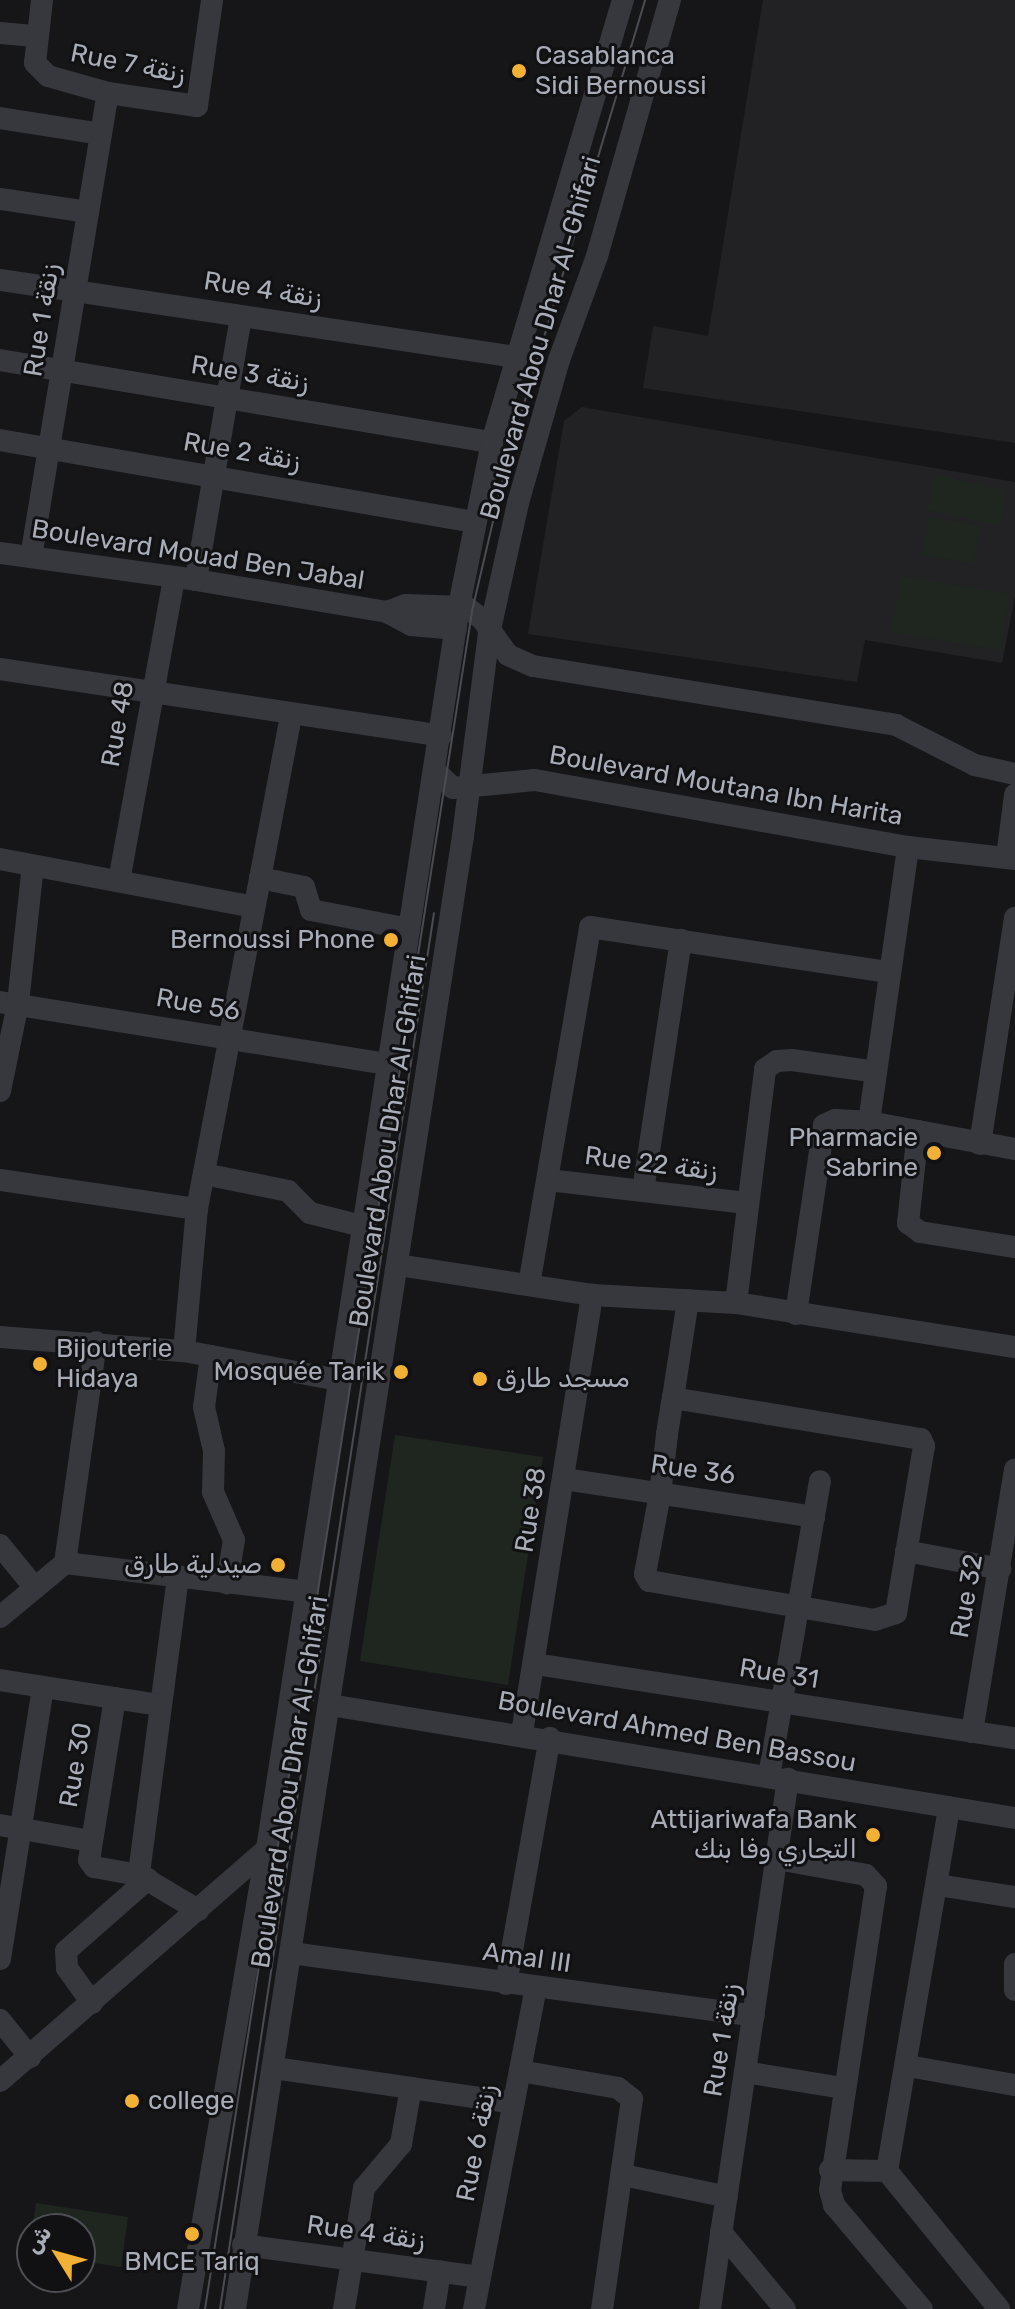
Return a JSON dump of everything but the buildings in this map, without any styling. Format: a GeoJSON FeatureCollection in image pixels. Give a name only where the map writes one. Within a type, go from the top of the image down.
{"type":"FeatureCollection","features":[{"type":"Feature","properties":{"kind":"street"},"geometry":{"type":"LineString","coordinates":[[37,36],[42,0]]}},
{"type":"Feature","properties":{"kind":"street","name":"Rue 7 زنقة"},"geometry":{"type":"LineString","coordinates":[[0,33],[37,36],[35,63],[48,76],[108,93],[197,106],[212,0]]}},
{"type":"Feature","properties":{"kind":"street","name":"Boulevard Abou Dhar Al-Ghifari"},"geometry":{"type":"LineString","coordinates":[[188,2309],[267,1849],[459,606],[492,442],[623,0]]}},
{"type":"Feature","properties":{"kind":"street","name":"Boulevard Abou Dhar Al-Ghifari"},"geometry":{"type":"LineString","coordinates":[[235,2309],[471,787],[489,634],[518,503],[559,360],[597,256],[670,0]]}},
{"type":"Feature","properties":{"kind":"street","name":"Rue 1 زنقة"},"geometry":{"type":"LineString","coordinates":[[31,557],[108,93]]}},
{"type":"Feature","properties":{"kind":"street"},"geometry":{"type":"LineString","coordinates":[[0,118],[101,134]]}},
{"type":"Feature","properties":{"kind":"street"},"geometry":{"type":"LineString","coordinates":[[0,199],[88,212]]}},
{"type":"Feature","properties":{"kind":"street","name":"Rue 4 زنقة"},"geometry":{"type":"LineString","coordinates":[[0,280],[516,357]]}},
{"type":"Feature","properties":{"kind":"street","name":"Rue 48"},"geometry":{"type":"LineString","coordinates":[[119,881],[152,691],[212,474],[241,317]]}},
{"type":"Feature","properties":{"kind":"street","name":"Rue 3 زنقة"},"geometry":{"type":"LineString","coordinates":[[0,360],[492,442]]}},
{"type":"Feature","properties":{"kind":"street","name":"Rue 2 زنقة"},"geometry":{"type":"LineString","coordinates":[[0,440],[212,474],[475,522]]}},
{"type":"Feature","properties":{"kind":"street","name":"Boulevard Mouad Ben Jabal"},"geometry":{"type":"LineString","coordinates":[[0,553],[185,578],[387,612],[411,625],[456,629]]}},
{"type":"Feature","properties":{"kind":"street","name":"Boulevard Mouad Ben Jabal"},"geometry":{"type":"LineString","coordinates":[[387,612],[405,605],[459,606]]}},
{"type":"Feature","properties":{"kind":"street"},"geometry":{"type":"LineString","coordinates":[[459,606],[477,615],[508,655],[533,666],[896,725],[975,765],[1015,774]]}},
{"type":"Feature","properties":{"kind":"street"},"geometry":{"type":"LineString","coordinates":[[0,669],[152,691],[291,716],[441,736]]}},
{"type":"Feature","properties":{"kind":"street"},"geometry":{"type":"LineString","coordinates":[[184,1351],[197,1209],[291,716]]}},
{"type":"Feature","properties":{"kind":"street","name":"Boulevard Moutana Ibn Harita"},"geometry":{"type":"LineString","coordinates":[[434,770],[453,788],[535,780],[908,847],[1011,858]]}},
{"type":"Feature","properties":{"kind":"street"},"geometry":{"type":"LineString","coordinates":[[1011,858],[1015,795]]}},
{"type":"Feature","properties":{"kind":"street"},"geometry":{"type":"LineString","coordinates":[[869,1122],[908,847]]}},
{"type":"Feature","properties":{"kind":"street"},"geometry":{"type":"LineString","coordinates":[[0,859],[254,907]]}},
{"type":"Feature","properties":{"kind":"street"},"geometry":{"type":"LineString","coordinates":[[0,1091],[9,1002],[33,866]]}},
{"type":"Feature","properties":{"kind":"street"},"geometry":{"type":"LineString","coordinates":[[260,878],[304,887],[311,910],[409,929]]}},
{"type":"Feature","properties":{"kind":"street"},"geometry":{"type":"LineString","coordinates":[[529,1285],[590,927],[889,972]]}},
{"type":"Feature","properties":{"kind":"street"},"geometry":{"type":"LineString","coordinates":[[980,1144],[1015,927]]}},
{"type":"Feature","properties":{"kind":"street"},"geometry":{"type":"LineString","coordinates":[[643,1191],[681,940]]}},
{"type":"Feature","properties":{"kind":"street","name":"Rue 56"},"geometry":{"type":"LineString","coordinates":[[9,1002],[386,1064]]}},
{"type":"Feature","properties":{"kind":"street"},"geometry":{"type":"LineString","coordinates":[[736,1303],[765,1069],[777,1061],[792,1060],[876,1072]]}},
{"type":"Feature","properties":{"kind":"street"},"geometry":{"type":"LineString","coordinates":[[796,1314],[820,1132],[829,1121],[869,1122],[1015,1149]]}},
{"type":"Feature","properties":{"kind":"street"},"geometry":{"type":"LineString","coordinates":[[918,1131],[908,1223],[920,1232],[1015,1247]]}},
{"type":"Feature","properties":{"kind":"street"},"geometry":{"type":"LineString","coordinates":[[204,1174],[288,1191],[310,1213],[362,1226]]}},
{"type":"Feature","properties":{"kind":"street"},"geometry":{"type":"LineString","coordinates":[[0,1180],[197,1209]]}},
{"type":"Feature","properties":{"kind":"street","name":"Rue 22 زنقة"},"geometry":{"type":"LineString","coordinates":[[548,1180],[747,1203]]}},
{"type":"Feature","properties":{"kind":"street"},"geometry":{"type":"LineString","coordinates":[[398,1265],[592,1295],[736,1303],[1015,1347]]}},
{"type":"Feature","properties":{"kind":"street","name":"Rue 38"},"geometry":{"type":"LineString","coordinates":[[522,1733],[592,1295]]}},
{"type":"Feature","properties":{"kind":"street"},"geometry":{"type":"LineString","coordinates":[[673,1398],[921,1439],[924,1446],[899,1603],[888,1618],[798,1610],[649,1581],[645,1574],[660,1494],[673,1398],[688,1300]]}},
{"type":"Feature","properties":{"kind":"street"},"geometry":{"type":"LineString","coordinates":[[0,1337],[184,1351],[339,1380]]}},
{"type":"Feature","properties":{"kind":"street"},"geometry":{"type":"LineString","coordinates":[[0,1617],[65,1563],[96,1342]]}},
{"type":"Feature","properties":{"kind":"street"},"geometry":{"type":"LineString","coordinates":[[211,1356],[204,1407],[214,1451],[213,1492],[234,1540],[227,1583]]}},
{"type":"Feature","properties":{"kind":"street","name":"Rue 32"},"geometry":{"type":"LineString","coordinates":[[972,1732],[1015,1469]]}},
{"type":"Feature","properties":{"kind":"street","name":"Rue 36"},"geometry":{"type":"LineString","coordinates":[[564,1479],[814,1517]]}},
{"type":"Feature","properties":{"kind":"street","name":"Rue 1 زنقة"},"geometry":{"type":"LineString","coordinates":[[710,2309],[777,1859],[785,1703],[820,1481]]}},
{"type":"Feature","properties":{"kind":"street"},"geometry":{"type":"LineString","coordinates":[[0,1545],[35,1588]]}},
{"type":"Feature","properties":{"kind":"street"},"geometry":{"type":"LineString","coordinates":[[906,1551],[1000,1569]]}},
{"type":"Feature","properties":{"kind":"street"},"geometry":{"type":"LineString","coordinates":[[65,1563],[307,1592]]}},
{"type":"Feature","properties":{"kind":"street"},"geometry":{"type":"LineString","coordinates":[[92,2003],[67,1968],[66,1951],[143,1877],[160,1705],[178,1577]]}},
{"type":"Feature","properties":{"kind":"street","name":"Rue 31"},"geometry":{"type":"LineString","coordinates":[[535,1664],[1015,1738]]}},
{"type":"Feature","properties":{"kind":"street"},"geometry":{"type":"LineString","coordinates":[[0,1680],[160,1705]]}},
{"type":"Feature","properties":{"kind":"street"},"geometry":{"type":"LineString","coordinates":[[0,1959],[24,1829],[43,1688]]}},
{"type":"Feature","properties":{"kind":"street","name":"Rue 30"},"geometry":{"type":"LineString","coordinates":[[91,1841],[115,1698]]}},
{"type":"Feature","properties":{"kind":"street","name":"Boulevard Ahmed Ben Bassou"},"geometry":{"type":"LineString","coordinates":[[330,1705],[522,1733],[1015,1818]]}},
{"type":"Feature","properties":{"kind":"street"},"geometry":{"type":"LineString","coordinates":[[506,1984],[550,1738]]}},
{"type":"Feature","properties":{"kind":"street"},"geometry":{"type":"LineString","coordinates":[[887,2171],[908,2066],[949,1807]]}},
{"type":"Feature","properties":{"kind":"street"},"geometry":{"type":"LineString","coordinates":[[0,1825],[91,1841],[89,1860],[94,1867],[143,1877],[198,1910]]}},
{"type":"Feature","properties":{"kind":"street"},"geometry":{"type":"LineString","coordinates":[[0,2081],[267,1849]]}},
{"type":"Feature","properties":{"kind":"street"},"geometry":{"type":"LineString","coordinates":[[777,1859],[866,1875],[876,1886],[830,2170],[834,2205],[922,2309]]}},
{"type":"Feature","properties":{"kind":"street"},"geometry":{"type":"LineString","coordinates":[[938,1885],[1015,1897]]}},
{"type":"Feature","properties":{"kind":"street","name":"Amal III"},"geometry":{"type":"LineString","coordinates":[[291,1953],[754,2016]]}},
{"type":"Feature","properties":{"kind":"street"},"geometry":{"type":"LineString","coordinates":[[1015,1964],[1015,1990]]}},
{"type":"Feature","properties":{"kind":"street","name":"Rue 6 زنقة"},"geometry":{"type":"LineString","coordinates":[[474,2309],[536,1988]]}},
{"type":"Feature","properties":{"kind":"street"},"geometry":{"type":"LineString","coordinates":[[0,2020],[30,2057]]}},
{"type":"Feature","properties":{"kind":"street"},"geometry":{"type":"LineString","coordinates":[[908,2066],[1015,2085]]}},
{"type":"Feature","properties":{"kind":"street"},"geometry":{"type":"LineString","coordinates":[[274,2068],[513,2103]]}},
{"type":"Feature","properties":{"kind":"street"},"geometry":{"type":"LineString","coordinates":[[520,2071],[629,2094],[632,2099],[602,2309]]}},
{"type":"Feature","properties":{"kind":"street"},"geometry":{"type":"LineString","coordinates":[[745,2072],[843,2088]]}},
{"type":"Feature","properties":{"kind":"street"},"geometry":{"type":"LineString","coordinates":[[344,2309],[364,2188],[401,2144],[411,2088]]}},
{"type":"Feature","properties":{"kind":"street"},"geometry":{"type":"LineString","coordinates":[[830,2170],[887,2171],[999,2309]]}},
{"type":"Feature","properties":{"kind":"street"},"geometry":{"type":"LineString","coordinates":[[623,2175],[727,2197]]}},
{"type":"Feature","properties":{"kind":"street"},"geometry":{"type":"LineString","coordinates":[[721,2232],[785,2309]]}},
{"type":"Feature","properties":{"kind":"street","name":"Rue 4 زنقة"},"geometry":{"type":"LineString","coordinates":[[243,2245],[480,2277]]}},
{"type":"Feature","properties":{"kind":"street"},"geometry":{"type":"LineString","coordinates":[[434,2309],[440,2271]]}},
{"type":"Feature","properties":{"kind":"shaded area"},"geometry":{"type":"Polygon","coordinates":[[[763,0],[1015,0],[1015,443],[643,388],[653,326],[708,336],[763,0]]]}},
{"type":"Feature","properties":{"kind":"shaded area"},"geometry":{"type":"Polygon","coordinates":[[[582,407],[1015,482],[1015,596],[1002,663],[865,640],[857,682],[528,634],[564,421],[582,407]]]}},
{"type":"Feature","properties":{"kind":"shaded area"},"geometry":{"type":"Polygon","coordinates":[[[935,475],[1007,490],[1000,525],[927,510],[935,475]]]}},
{"type":"Feature","properties":{"kind":"shaded area"},"geometry":{"type":"Polygon","coordinates":[[[929,517],[980,526],[974,564],[923,555],[929,517]]]}},
{"type":"Feature","properties":{"kind":"shaded area"},"geometry":{"type":"Polygon","coordinates":[[[901,576],[1010,594],[1000,650],[891,632],[901,576]]]}},
{"type":"Feature","properties":{"kind":"shaded area"},"geometry":{"type":"Polygon","coordinates":[[[395,1435],[543,1457],[508,1685],[360,1661],[395,1435]]]}},
{"type":"Feature","properties":{"kind":"shaded area"},"geometry":{"type":"Polygon","coordinates":[[[36,2203],[128,2217],[121,2267],[96,2263],[96,2213],[34,2213],[36,2203]]]}},
{"type":"Feature","properties":{"kind":"tram line"},"geometry":{"type":"LineString","coordinates":[[205,2309],[472,611],[508,457],[645,0]]}},
{"type":"Feature","properties":{"kind":"tram line"},"geometry":{"type":"LineString","coordinates":[[313,1700],[434,913]]}},
{"type":"Feature","properties":{"kind":"tram line"},"geometry":{"type":"LineString","coordinates":[[220,2309],[302,1767]]}},
{"type":"Feature","properties":{"kind":"place","name":"Casablanca Sidi Bernoussi"},"geometry":{"type":"Point","coordinates":[519,71]}},
{"type":"Feature","properties":{"kind":"place","name":"Bernoussi Phone"},"geometry":{"type":"Point","coordinates":[391,940]}},
{"type":"Feature","properties":{"kind":"place","name":"Pharmacie Sabrine"},"geometry":{"type":"Point","coordinates":[934,1153]}},
{"type":"Feature","properties":{"kind":"place","name":"Bijouterie Hidaya"},"geometry":{"type":"Point","coordinates":[40,1364]}},
{"type":"Feature","properties":{"kind":"place","name":"Mosquée Tarik"},"geometry":{"type":"Point","coordinates":[401,1372]}},
{"type":"Feature","properties":{"kind":"place","name":"مسجد طارق"},"geometry":{"type":"Point","coordinates":[480,1379]}},
{"type":"Feature","properties":{"kind":"place","name":"صيدلية طارق"},"geometry":{"type":"Point","coordinates":[278,1565]}},
{"type":"Feature","properties":{"kind":"place","name":"Attijariwafa Bank التجاري وفا بنك"},"geometry":{"type":"Point","coordinates":[873,1835]}},
{"type":"Feature","properties":{"kind":"place","name":"college"},"geometry":{"type":"Point","coordinates":[132,2101]}},
{"type":"Feature","properties":{"kind":"place","name":"BMCE Tariq"},"geometry":{"type":"Point","coordinates":[192,2234]}}]}
